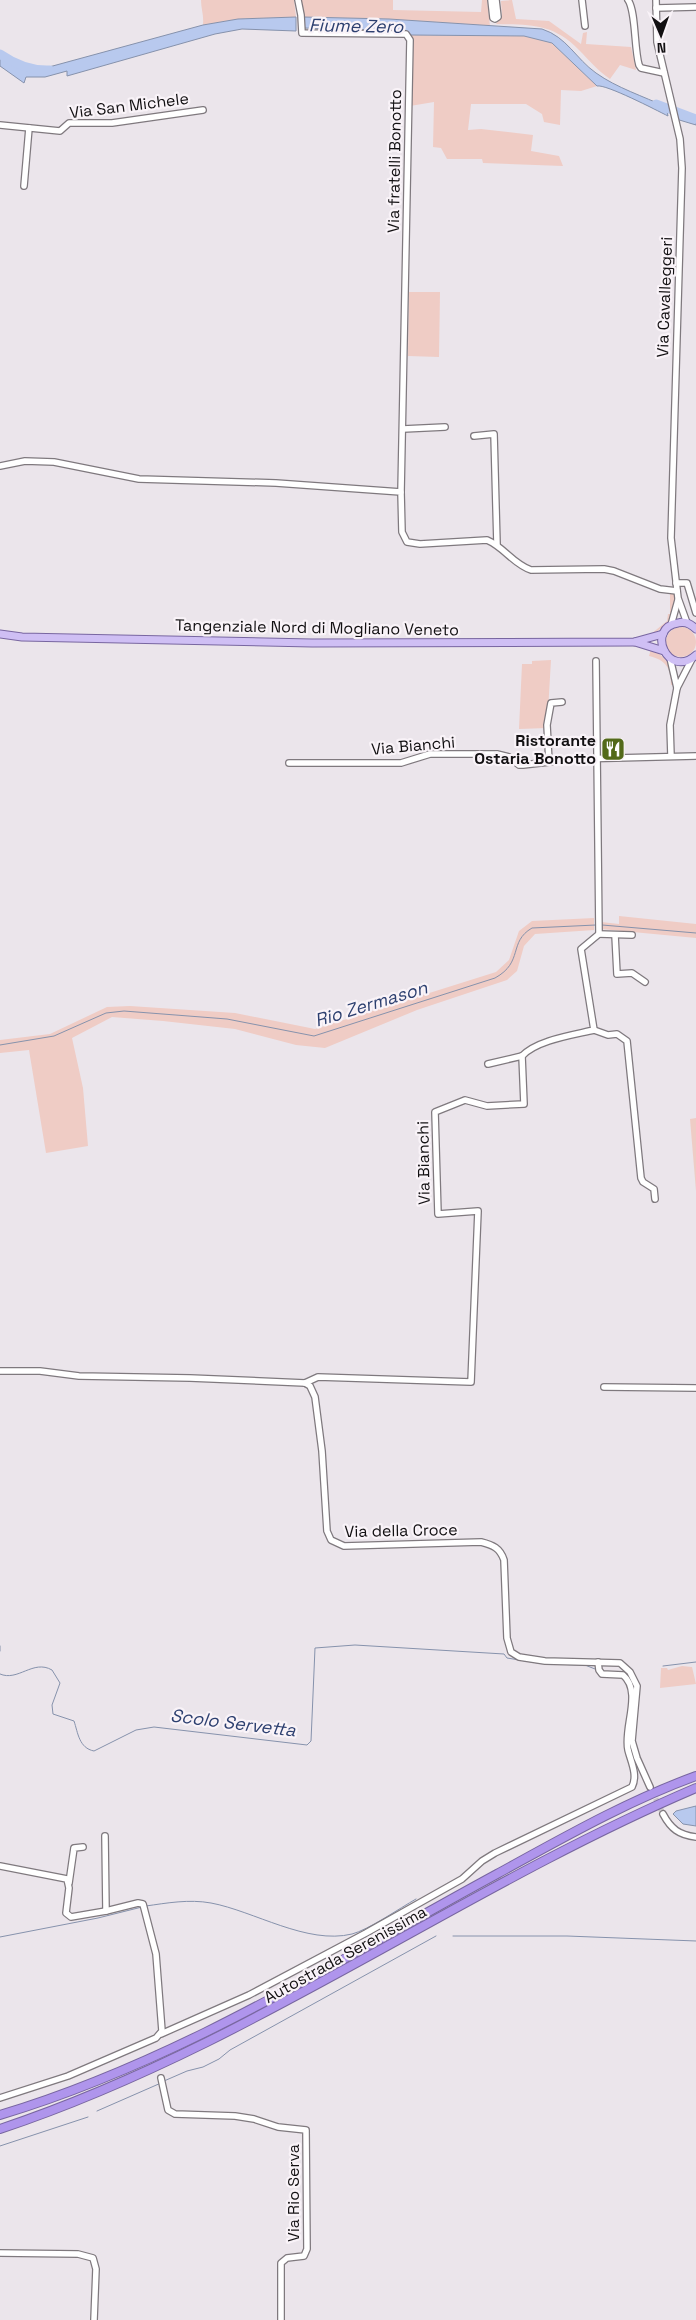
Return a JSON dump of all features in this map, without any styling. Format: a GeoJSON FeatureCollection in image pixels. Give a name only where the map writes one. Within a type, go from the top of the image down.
{"type":"FeatureCollection","features":[{"type":"Feature","properties":{"kind":"highway","name":"Autostrada Serenissima"},"geometry":{"type":"LineString","coordinates":[[0,2116],[111,2075],[205,2032],[318,1974],[556,1842],[674,1784],[696,1776]]}},
{"type":"Feature","properties":{"kind":"highway","name":"Autostrada Serenissima"},"geometry":{"type":"LineString","coordinates":[[0,2129],[70,2105],[206,2044],[286,2003],[532,1867],[618,1823],[696,1788]]}},
{"type":"Feature","properties":{"kind":"main road"},"geometry":{"type":"LineString","coordinates":[[634,642],[663,634],[672,625],[687,623],[696,629]]}},
{"type":"Feature","properties":{"kind":"main road","name":"Tangenziale Nord di Mogliano Veneto"},"geometry":{"type":"LineString","coordinates":[[0,634],[22,637],[312,642],[634,642]]}},
{"type":"Feature","properties":{"kind":"main road"},"geometry":{"type":"LineString","coordinates":[[663,634],[664,651],[670,658],[678,661],[694,657]]}},
{"type":"Feature","properties":{"kind":"main road"},"geometry":{"type":"LineString","coordinates":[[634,642],[664,651]]}},
{"type":"Feature","properties":{"kind":"street","name":"Via fratelli Bonotto"},"geometry":{"type":"LineString","coordinates":[[298,0],[302,20],[302,33],[406,34],[410,40],[401,492],[402,532],[407,542],[420,544],[487,540],[497,544]]}},
{"type":"Feature","properties":{"kind":"street"},"geometry":{"type":"LineString","coordinates":[[491,0],[493,18],[495,19],[498,17],[496,0]]}},
{"type":"Feature","properties":{"kind":"street"},"geometry":{"type":"LineString","coordinates":[[582,0],[585,26]]}},
{"type":"Feature","properties":{"kind":"street"},"geometry":{"type":"LineString","coordinates":[[628,0],[634,10],[634,39],[639,65],[641,68],[664,73]]}},
{"type":"Feature","properties":{"kind":"street","name":"Via Cavalleggeri"},"geometry":{"type":"LineString","coordinates":[[656,0],[657,42],[680,139],[682,168],[671,538],[678,598]]}},
{"type":"Feature","properties":{"kind":"street"},"geometry":{"type":"LineString","coordinates":[[656,8],[696,7]]}},
{"type":"Feature","properties":{"kind":"street","name":"Via San Michele"},"geometry":{"type":"LineString","coordinates":[[0,125],[60,130],[69,123],[112,124],[204,110]]}},
{"type":"Feature","properties":{"kind":"street"},"geometry":{"type":"LineString","coordinates":[[24,186],[29,128]]}},
{"type":"Feature","properties":{"kind":"street"},"geometry":{"type":"LineString","coordinates":[[403,429],[445,427]]}},
{"type":"Feature","properties":{"kind":"street"},"geometry":{"type":"LineString","coordinates":[[474,436],[494,434],[497,544],[523,567],[531,570],[604,569],[660,589],[677,591]]}},
{"type":"Feature","properties":{"kind":"street"},"geometry":{"type":"LineString","coordinates":[[0,466],[25,461],[54,462],[139,479],[276,483],[401,492]]}},
{"type":"Feature","properties":{"kind":"street"},"geometry":{"type":"LineString","coordinates":[[676,583],[687,583],[696,613]]}},
{"type":"Feature","properties":{"kind":"street"},"geometry":{"type":"LineString","coordinates":[[678,598],[687,623]]}},
{"type":"Feature","properties":{"kind":"street"},"geometry":{"type":"LineString","coordinates":[[672,625],[678,598]]}},
{"type":"Feature","properties":{"kind":"street"},"geometry":{"type":"LineString","coordinates":[[671,756],[671,716],[677,688],[694,657]]}},
{"type":"Feature","properties":{"kind":"street"},"geometry":{"type":"LineString","coordinates":[[670,658],[677,688]]}},
{"type":"Feature","properties":{"kind":"street"},"geometry":{"type":"LineString","coordinates":[[594,1030],[581,949],[599,932],[596,661]]}},
{"type":"Feature","properties":{"kind":"street"},"geometry":{"type":"LineString","coordinates":[[549,762],[547,725],[551,703],[562,702]]}},
{"type":"Feature","properties":{"kind":"street","name":"Via Bianchi"},"geometry":{"type":"LineString","coordinates":[[289,763],[401,763],[430,754],[497,754],[509,757],[521,765],[596,758],[696,756]]}},
{"type":"Feature","properties":{"kind":"street"},"geometry":{"type":"LineString","coordinates":[[599,932],[615,935],[632,935]]}},
{"type":"Feature","properties":{"kind":"street"},"geometry":{"type":"LineString","coordinates":[[615,935],[617,974],[632,974],[645,982]]}},
{"type":"Feature","properties":{"kind":"street"},"geometry":{"type":"LineString","coordinates":[[488,1064],[522,1056],[526,1052],[554,1040],[594,1030],[608,1035],[617,1034],[627,1041],[630,1050],[641,1178],[643,1182],[654,1189],[655,1199]]}},
{"type":"Feature","properties":{"kind":"street","name":"Via Bianchi"},"geometry":{"type":"LineString","coordinates":[[306,1384],[318,1378],[470,1382],[478,1211],[438,1214],[435,1112],[465,1100],[497,1106],[524,1104],[522,1056]]}},
{"type":"Feature","properties":{"kind":"street"},"geometry":{"type":"LineString","coordinates":[[0,1371],[40,1371],[79,1376],[190,1378],[306,1384]]}},
{"type":"Feature","properties":{"kind":"street","name":"Via della Croce"},"geometry":{"type":"LineString","coordinates":[[306,1384],[310,1386],[315,1397],[322,1451],[328,1532],[331,1540],[344,1546],[481,1542],[494,1546],[501,1552],[504,1560],[507,1638],[511,1652],[519,1657],[545,1661],[620,1663],[630,1672],[637,1686],[632,1740],[637,1758],[650,1787]]}},
{"type":"Feature","properties":{"kind":"street"},"geometry":{"type":"LineString","coordinates":[[604,1387],[696,1388]]}},
{"type":"Feature","properties":{"kind":"street"},"geometry":{"type":"LineString","coordinates":[[0,2098],[68,2076],[249,1995],[385,1923],[462,1879],[482,1861],[495,1853],[632,1787],[635,1776],[627,1738],[632,1699],[630,1686],[622,1675],[602,1674],[599,1670],[598,1662]]}},
{"type":"Feature","properties":{"kind":"street"},"geometry":{"type":"LineString","coordinates":[[663,1814],[674,1831],[683,1836],[696,1837]]}},
{"type":"Feature","properties":{"kind":"street"},"geometry":{"type":"LineString","coordinates":[[105,1836],[106,1911]]}},
{"type":"Feature","properties":{"kind":"street"},"geometry":{"type":"LineString","coordinates":[[84,1848],[74,1848],[66,1913],[68,1916],[78,1917],[138,1902],[144,1908],[156,1954],[161,2034]]}},
{"type":"Feature","properties":{"kind":"street"},"geometry":{"type":"LineString","coordinates":[[0,1866],[62,1878],[67,1880],[69,1884]]}},
{"type":"Feature","properties":{"kind":"street","name":"Via Rio Serva"},"geometry":{"type":"LineString","coordinates":[[162,2081],[168,2110],[175,2114],[235,2116],[254,2119],[278,2127],[306,2130],[307,2249],[304,2256],[287,2258],[281,2263],[281,2320]]}},
{"type":"Feature","properties":{"kind":"street"},"geometry":{"type":"LineString","coordinates":[[0,2253],[78,2254],[93,2258],[96,2269],[94,2320]]}},
{"type":"Feature","properties":{"kind":"shaded area"},"geometry":{"type":"Polygon","coordinates":[[[201,0],[294,0],[296,17],[238,19],[203,25],[201,0]]]}},
{"type":"Feature","properties":{"kind":"shaded area"},"geometry":{"type":"Polygon","coordinates":[[[301,0],[393,0],[393,10],[481,12],[482,0],[487,0],[490,26],[389,19],[303,17],[301,0]]]}},
{"type":"Feature","properties":{"kind":"shaded area"},"geometry":{"type":"Polygon","coordinates":[[[512,0],[516,19],[549,21],[581,44],[583,33],[587,32],[586,44],[631,47],[636,70],[620,65],[610,79],[569,41],[550,30],[540,27],[496,24],[502,16],[501,1],[512,0]]]}},
{"type":"Feature","properties":{"kind":"shaded area"},"geometry":{"type":"Polygon","coordinates":[[[410,35],[524,36],[552,43],[597,86],[581,91],[561,90],[560,125],[544,122],[542,114],[526,104],[471,104],[468,130],[481,129],[533,135],[531,151],[559,156],[563,166],[483,163],[482,159],[447,159],[441,148],[433,147],[434,102],[410,106],[410,35]]]}},
{"type":"Feature","properties":{"kind":"shaded area"},"geometry":{"type":"Polygon","coordinates":[[[409,292],[440,292],[439,357],[408,356],[409,292]]]}},
{"type":"Feature","properties":{"kind":"shaded area"},"geometry":{"type":"Polygon","coordinates":[[[670,592],[673,592],[675,598],[671,617],[662,628],[651,634],[667,621],[668,614],[670,614],[670,592]]]}},
{"type":"Feature","properties":{"kind":"shaded area"},"geometry":{"type":"Polygon","coordinates":[[[681,627],[692,631],[696,642],[692,653],[681,657],[670,653],[666,642],[670,631],[681,627]]]}},
{"type":"Feature","properties":{"kind":"shaded area"},"geometry":{"type":"Polygon","coordinates":[[[651,649],[661,655],[668,663],[672,673],[673,685],[671,685],[669,669],[660,660],[649,656],[651,649]]]}},
{"type":"Feature","properties":{"kind":"shaded area"},"geometry":{"type":"Polygon","coordinates":[[[551,660],[547,728],[519,729],[522,664],[532,664],[532,661],[551,660]]]}},
{"type":"Feature","properties":{"kind":"shaded area"},"geometry":{"type":"Polygon","coordinates":[[[619,916],[696,924],[696,938],[601,929],[601,922],[619,924],[619,916]]]}},
{"type":"Feature","properties":{"kind":"shaded area"},"geometry":{"type":"Polygon","coordinates":[[[594,918],[594,930],[535,934],[524,946],[517,971],[507,980],[417,1010],[325,1048],[296,1045],[235,1029],[112,1017],[72,1038],[83,1088],[88,1146],[46,1153],[29,1050],[0,1053],[0,1040],[50,1034],[107,1007],[130,1006],[235,1013],[315,1029],[496,972],[509,960],[519,931],[532,921],[594,918]]]}},
{"type":"Feature","properties":{"kind":"shaded area"},"geometry":{"type":"Polygon","coordinates":[[[696,1118],[696,1191],[690,1119],[696,1118]]]}},
{"type":"Feature","properties":{"kind":"shaded area"},"geometry":{"type":"Polygon","coordinates":[[[682,1666],[692,1667],[696,1684],[660,1688],[661,1668],[667,1668],[668,1670],[682,1666]]]}},
{"type":"Feature","properties":{"kind":"water"},"geometry":{"type":"Polygon","coordinates":[[[296,17],[296,31],[242,29],[215,34],[67,76],[67,71],[45,77],[26,77],[24,83],[0,66],[0,51],[27,70],[38,70],[203,25],[238,19],[296,17]]]}},
{"type":"Feature","properties":{"kind":"water"},"geometry":{"type":"Polygon","coordinates":[[[303,17],[389,19],[542,29],[558,37],[596,73],[621,87],[666,107],[668,116],[620,93],[597,86],[552,43],[524,36],[410,35],[405,31],[303,28],[303,17]]]}},
{"type":"Feature","properties":{"kind":"water"},"geometry":{"type":"Polygon","coordinates":[[[674,110],[696,118],[696,125],[676,119],[674,110]]]}},
{"type":"Feature","properties":{"kind":"water"},"geometry":{"type":"Polygon","coordinates":[[[696,1806],[696,1826],[683,1824],[673,1814],[676,1811],[696,1806]]]}},
{"type":"Feature","properties":{"kind":"waterway","name":"Fiume Zero"},"geometry":{"type":"LineString","coordinates":[[0,54],[24,66],[50,70]]}},
{"type":"Feature","properties":{"kind":"waterway","name":"Fiume Zero"},"geometry":{"type":"LineString","coordinates":[[656,104],[696,119]]}},
{"type":"Feature","properties":{"kind":"waterway","name":"Rio Zermason"},"geometry":{"type":"LineString","coordinates":[[0,1045],[54,1036],[106,1013],[124,1011],[227,1019],[314,1036],[495,978],[510,965],[520,939],[532,928],[596,925]]}},
{"type":"Feature","properties":{"kind":"waterway","name":"Rio Zermason"},"geometry":{"type":"LineString","coordinates":[[602,925],[696,933]]}},
{"type":"Feature","properties":{"kind":"waterway","name":"Scolo Servetta"},"geometry":{"type":"LineString","coordinates":[[0,1674],[13,1675],[38,1667],[52,1670],[60,1683],[52,1705],[53,1714],[74,1721],[82,1743],[85,1747],[94,1751],[136,1730],[154,1727],[307,1745],[311,1741],[315,1648],[355,1645],[504,1654],[507,1658],[538,1663]]}},
{"type":"Feature","properties":{"kind":"waterway","name":"Scolo Servetta"},"geometry":{"type":"LineString","coordinates":[[0,1646],[0,1651]]}},
{"type":"Feature","properties":{"kind":"waterway","name":"Scolo Servetta"},"geometry":{"type":"LineString","coordinates":[[663,1666],[696,1662]]}},
{"type":"Feature","properties":{"kind":"waterway","name":"Scolo Servetta"},"geometry":{"type":"LineString","coordinates":[[547,1664],[585,1665],[595,1669]]}},
{"type":"Feature","properties":{"kind":"waterway"},"geometry":{"type":"LineString","coordinates":[[146,1906],[186,1901],[211,1903],[299,1931],[335,1936],[359,1932],[416,1899]]}},
{"type":"Feature","properties":{"kind":"waterway"},"geometry":{"type":"LineString","coordinates":[[0,1937],[98,1918],[142,1907]]}},
{"type":"Feature","properties":{"kind":"waterway"},"geometry":{"type":"LineString","coordinates":[[164,2081],[219,2059],[230,2050],[436,1936]]}},
{"type":"Feature","properties":{"kind":"waterway"},"geometry":{"type":"LineString","coordinates":[[453,1936],[567,1936],[696,1941]]}},
{"type":"Feature","properties":{"kind":"waterway"},"geometry":{"type":"LineString","coordinates":[[97,2111],[161,2083]]}},
{"type":"Feature","properties":{"kind":"waterway"},"geometry":{"type":"LineString","coordinates":[[0,2146],[88,2117]]}},
{"type":"Feature","properties":{"kind":"tunnel"},"geometry":{"type":"LineString","coordinates":[[652,1791],[663,1814]]}},
{"type":"Feature","properties":{"kind":"place","name":"Ristorante Ostaria Bonotto"},"geometry":{"type":"Point","coordinates":[613,749]}}]}
